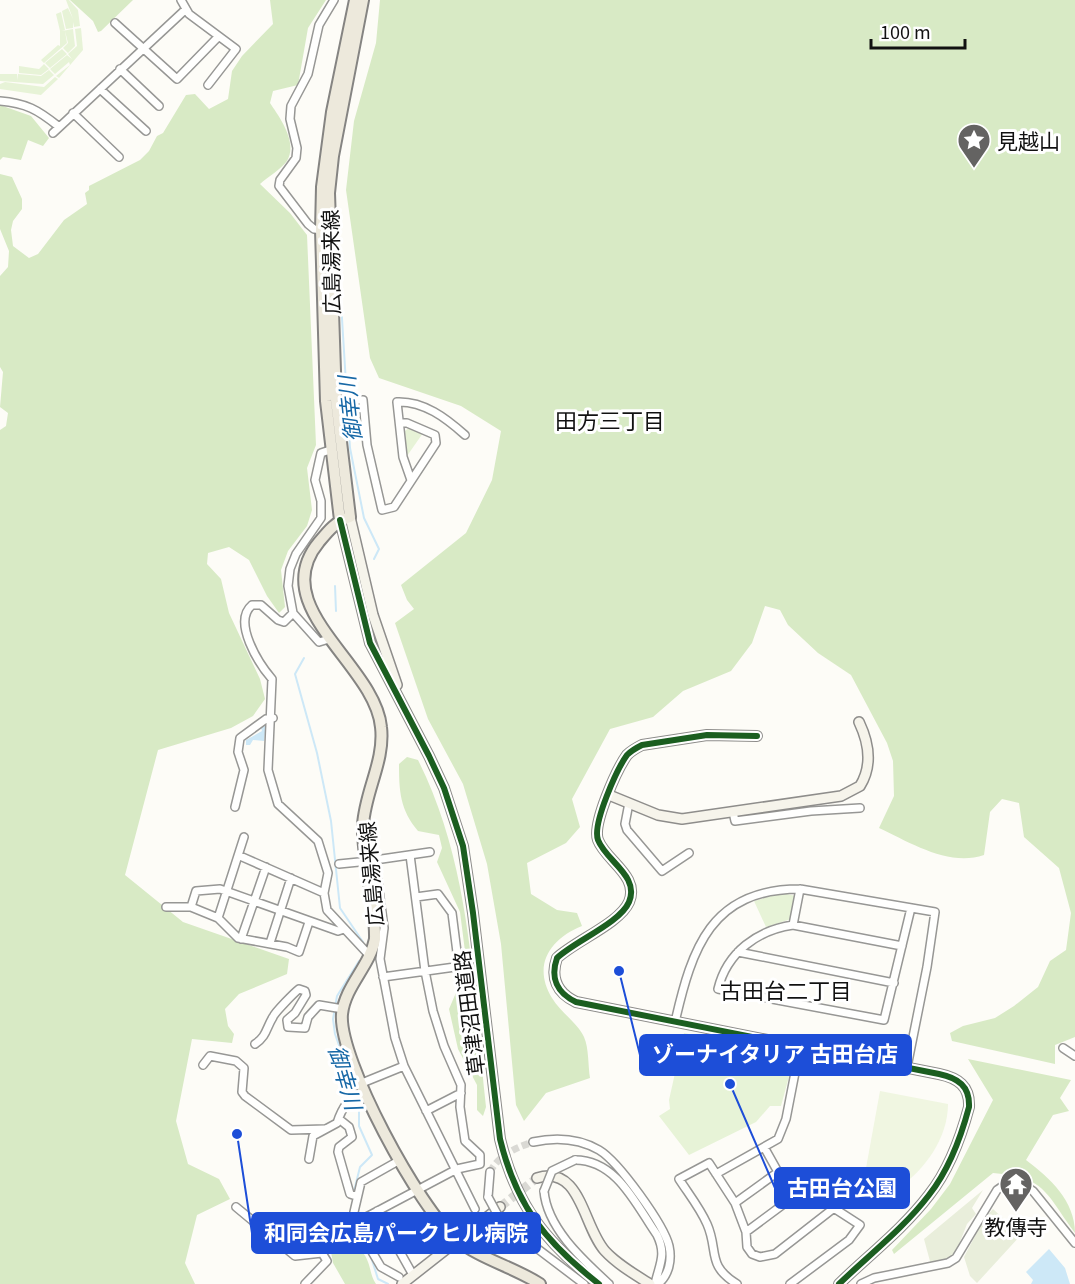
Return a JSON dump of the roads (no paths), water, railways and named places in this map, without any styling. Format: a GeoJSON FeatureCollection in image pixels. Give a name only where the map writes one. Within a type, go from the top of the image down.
{"type":"FeatureCollection","features":[{"type":"Feature","properties":{"kind":"main road","name":"広島湯来線"},"geometry":{"type":"LineString","coordinates":[[345,518],[330,450],[331,400],[322,187],[329,132],[355,0]]}},
{"type":"Feature","properties":{"kind":"main road","name":"広島湯来線"},"geometry":{"type":"LineString","coordinates":[[325,230],[333,156],[363,0]]}},
{"type":"Feature","properties":{"kind":"main road","name":"広島湯来線"},"geometry":{"type":"LineString","coordinates":[[331,400],[345,518]]}},
{"type":"Feature","properties":{"kind":"main road","name":"広島湯来線"},"geometry":{"type":"LineString","coordinates":[[345,518],[316,545],[306,571],[308,603],[329,639],[370,691],[381,725],[381,756],[368,798],[363,828],[375,934],[370,956],[348,994],[343,1009],[343,1030],[363,1087],[400,1160],[416,1190],[442,1225],[456,1239],[540,1284]]}},
{"type":"Feature","properties":{"kind":"street"},"geometry":{"type":"LineString","coordinates":[[181,0],[186,9],[218,37],[236,49],[208,85]]}},
{"type":"Feature","properties":{"kind":"street"},"geometry":{"type":"LineString","coordinates":[[325,230],[308,224],[279,186],[280,180],[296,158],[297,148],[290,119],[291,106],[308,74],[319,25],[334,0]]}},
{"type":"Feature","properties":{"kind":"street"},"geometry":{"type":"LineString","coordinates":[[0,101],[23,103],[36,109],[56,130],[186,9]]}},
{"type":"Feature","properties":{"kind":"street"},"geometry":{"type":"LineString","coordinates":[[115,23],[177,79],[218,37]]}},
{"type":"Feature","properties":{"kind":"street"},"geometry":{"type":"LineString","coordinates":[[120,69],[159,106]]}},
{"type":"Feature","properties":{"kind":"street"},"geometry":{"type":"LineString","coordinates":[[100,89],[146,131]]}},
{"type":"Feature","properties":{"kind":"street"},"geometry":{"type":"LineString","coordinates":[[73,113],[119,157]]}},
{"type":"Feature","properties":{"kind":"street"},"geometry":{"type":"LineString","coordinates":[[331,400],[363,400],[367,445],[382,510],[394,507],[436,442],[435,435],[407,423],[400,423]]}},
{"type":"Feature","properties":{"kind":"street"},"geometry":{"type":"LineString","coordinates":[[411,480],[403,457],[397,402],[408,402],[446,417],[465,435]]}},
{"type":"Feature","properties":{"kind":"street"},"geometry":{"type":"LineString","coordinates":[[329,639],[319,642],[293,613],[288,586],[290,569],[296,554],[321,518],[321,501],[315,471],[321,453],[330,450]]}},
{"type":"Feature","properties":{"kind":"street","name":"草津沼田道路"},"geometry":{"type":"LineString","coordinates":[[345,518],[370,643],[444,788],[463,846],[475,924],[500,1139],[506,1164],[514,1188],[540,1228],[556,1248],[599,1284]]}},
{"type":"Feature","properties":{"kind":"street"},"geometry":{"type":"LineString","coordinates":[[293,613],[284,622],[278,620],[261,605],[252,605],[244,618],[244,627],[263,668],[272,679],[273,718],[268,770],[270,783],[278,804],[318,841],[328,873],[324,893],[327,910],[370,956]]}},
{"type":"Feature","properties":{"kind":"street"},"geometry":{"type":"LineString","coordinates":[[235,807],[244,770],[238,752],[240,738],[266,719],[273,718]]}},
{"type":"Feature","properties":{"kind":"street"},"geometry":{"type":"LineString","coordinates":[[609,795],[658,815],[682,819],[852,792],[864,779],[869,748],[859,722]]}},
{"type":"Feature","properties":{"kind":"street"},"geometry":{"type":"LineString","coordinates":[[757,736],[708,735],[642,745],[632,749],[625,758],[597,824],[597,834],[602,848],[629,881],[630,900],[621,914],[567,948],[557,958],[553,969],[555,984],[563,996],[576,1002],[907,1067],[958,1080],[970,1099],[968,1114],[943,1173],[929,1195],[840,1284]]}},
{"type":"Feature","properties":{"kind":"street"},"geometry":{"type":"LineString","coordinates":[[629,803],[625,824],[627,830],[662,871],[688,853]]}},
{"type":"Feature","properties":{"kind":"street"},"geometry":{"type":"LineString","coordinates":[[733,812],[735,821],[811,811],[860,808]]}},
{"type":"Feature","properties":{"kind":"street"},"geometry":{"type":"LineString","coordinates":[[218,918],[240,856],[244,837]]}},
{"type":"Feature","properties":{"kind":"street"},"geometry":{"type":"LineString","coordinates":[[430,852],[373,860],[384,928],[384,944],[380,959],[388,1009],[404,1066],[475,1209]]}},
{"type":"Feature","properties":{"kind":"street"},"geometry":{"type":"LineString","coordinates":[[355,1223],[457,1169],[480,1164],[481,1160],[480,1155],[465,1141],[461,1084],[444,1046],[425,970],[410,855]]}},
{"type":"Feature","properties":{"kind":"street"},"geometry":{"type":"LineString","coordinates":[[240,856],[324,893]]}},
{"type":"Feature","properties":{"kind":"street"},"geometry":{"type":"LineString","coordinates":[[339,864],[359,862]]}},
{"type":"Feature","properties":{"kind":"street"},"geometry":{"type":"LineString","coordinates":[[241,939],[266,867]]}},
{"type":"Feature","properties":{"kind":"street"},"geometry":{"type":"LineString","coordinates":[[270,943],[291,878]]}},
{"type":"Feature","properties":{"kind":"street"},"geometry":{"type":"LineString","coordinates":[[190,907],[196,891],[220,889],[309,922],[338,931],[344,929]]}},
{"type":"Feature","properties":{"kind":"street"},"geometry":{"type":"LineString","coordinates":[[675,1022],[690,962],[710,928],[747,900],[779,889],[800,889],[935,912],[927,967],[907,1067]]}},
{"type":"Feature","properties":{"kind":"street"},"geometry":{"type":"LineString","coordinates":[[793,925],[800,889]]}},
{"type":"Feature","properties":{"kind":"street"},"geometry":{"type":"LineString","coordinates":[[383,977],[455,967],[458,960],[452,913],[438,894],[416,897]]}},
{"type":"Feature","properties":{"kind":"street"},"geometry":{"type":"LineString","coordinates":[[166,907],[190,907],[218,918],[241,939],[270,943],[299,952],[309,922]]}},
{"type":"Feature","properties":{"kind":"street"},"geometry":{"type":"LineString","coordinates":[[902,946],[793,925],[765,932],[738,952],[721,977],[718,988],[884,1020],[894,983],[902,946],[910,908]]}},
{"type":"Feature","properties":{"kind":"street"},"geometry":{"type":"LineString","coordinates":[[738,952],[894,983]]}},
{"type":"Feature","properties":{"kind":"street"},"geometry":{"type":"LineString","coordinates":[[255,1044],[265,1037],[275,1013],[289,1003],[299,990],[306,995],[295,1013],[287,1020],[288,1027],[305,1028],[308,1017],[319,1005],[343,1009]]}},
{"type":"Feature","properties":{"kind":"street"},"geometry":{"type":"LineString","coordinates":[[716,1174],[778,1139],[786,1119],[800,1047]]}},
{"type":"Feature","properties":{"kind":"street"},"geometry":{"type":"LineString","coordinates":[[1063,1048],[1075,1056]]}},
{"type":"Feature","properties":{"kind":"street"},"geometry":{"type":"LineString","coordinates":[[203,1065],[210,1056],[236,1061],[244,1068],[242,1092],[245,1096],[291,1130],[325,1129]]}},
{"type":"Feature","properties":{"kind":"street"},"geometry":{"type":"LineString","coordinates":[[309,1159],[313,1136],[339,1119],[341,1110],[354,1095],[363,1087],[404,1066]]}},
{"type":"Feature","properties":{"kind":"street"},"geometry":{"type":"LineString","coordinates":[[426,1111],[460,1093]]}},
{"type":"Feature","properties":{"kind":"street"},"geometry":{"type":"LineString","coordinates":[[339,1119],[352,1132],[352,1137],[339,1147],[338,1152],[350,1194],[356,1196]]}},
{"type":"Feature","properties":{"kind":"street"},"geometry":{"type":"LineString","coordinates":[[532,1142],[546,1139],[575,1140],[600,1151],[619,1168],[667,1240],[669,1265],[656,1284]]}},
{"type":"Feature","properties":{"kind":"street"},"geometry":{"type":"LineString","coordinates":[[764,1147],[778,1172],[860,1225],[849,1240],[790,1284]]}},
{"type":"Feature","properties":{"kind":"street"},"geometry":{"type":"LineString","coordinates":[[400,1160],[361,1182],[356,1196],[355,1223],[381,1267],[401,1281],[413,1275],[456,1239],[500,1207]]}},
{"type":"Feature","properties":{"kind":"street"},"geometry":{"type":"LineString","coordinates":[[609,1284],[568,1242],[548,1209],[544,1191],[552,1171],[575,1160],[599,1165],[616,1177],[657,1235],[661,1244],[663,1261],[656,1284]]}},
{"type":"Feature","properties":{"kind":"street"},"geometry":{"type":"LineString","coordinates":[[737,1284],[722,1274],[716,1266],[707,1223],[679,1179],[709,1163],[735,1203],[746,1232],[747,1247],[752,1254],[768,1257],[834,1208]]}},
{"type":"Feature","properties":{"kind":"street"},"geometry":{"type":"LineString","coordinates":[[490,1172],[488,1197],[501,1221],[584,1284]]}},
{"type":"Feature","properties":{"kind":"street"},"geometry":{"type":"LineString","coordinates":[[735,1203],[778,1172]]}},
{"type":"Feature","properties":{"kind":"street"},"geometry":{"type":"LineString","coordinates":[[537,1178],[559,1178],[572,1186],[595,1238],[605,1251],[650,1284]]}},
{"type":"Feature","properties":{"kind":"street"},"geometry":{"type":"LineString","coordinates":[[861,1284],[874,1278],[948,1263],[956,1258],[997,1190],[1005,1184],[1026,1186],[1033,1191],[1075,1243]]}},
{"type":"Feature","properties":{"kind":"street"},"geometry":{"type":"LineString","coordinates":[[746,1232],[804,1189]]}},
{"type":"Feature","properties":{"kind":"street"},"geometry":{"type":"LineString","coordinates":[[236,1207],[295,1256],[322,1253],[327,1261],[305,1284]]}},
{"type":"Feature","properties":{"kind":"street"},"geometry":{"type":"LineString","coordinates":[[377,1211],[413,1275]]}},
{"type":"Feature","properties":{"kind":"water"},"geometry":{"type":"Polygon","coordinates":[[[266,724],[264,741],[253,740],[250,745],[246,745],[246,740],[262,731],[261,728],[266,724]]]}},
{"type":"Feature","properties":{"kind":"water"},"geometry":{"type":"Polygon","coordinates":[[[1049,1249],[1065,1268],[1070,1284],[1031,1284],[1033,1280],[1026,1272],[1049,1249]]]}},
{"type":"Feature","properties":{"kind":"waterway","name":"御幸川"},"geometry":{"type":"LineString","coordinates":[[338,254],[350,448],[364,518],[379,549],[374,559]]}},
{"type":"Feature","properties":{"kind":"waterway","name":"御幸川"},"geometry":{"type":"LineString","coordinates":[[335,586],[336,611]]}},
{"type":"Feature","properties":{"kind":"waterway","name":"御幸川"},"geometry":{"type":"LineString","coordinates":[[304,658],[295,674],[317,753],[331,821],[340,908],[363,942]]}},
{"type":"Feature","properties":{"kind":"waterway","name":"御幸川"},"geometry":{"type":"LineString","coordinates":[[354,1191],[360,1167],[372,1155],[359,1126],[359,1102],[335,1034],[333,1019],[337,996],[359,961]]}},
{"type":"Feature","properties":{"kind":"waterway","name":"御幸川"},"geometry":{"type":"LineString","coordinates":[[349,1213],[349,1225],[371,1257],[378,1279],[388,1284]]}},
{"type":"Feature","properties":{"kind":"tunnel"},"geometry":{"type":"LineString","coordinates":[[490,1172],[508,1153],[533,1142]]}},
{"type":"Feature","properties":{"kind":"tunnel"},"geometry":{"type":"LineString","coordinates":[[500,1207],[537,1178]]}},
{"type":"Feature","properties":{"kind":"place","name":"見越山"},"geometry":{"type":"Point","coordinates":[974,169]}},
{"type":"Feature","properties":{"kind":"place","name":"ゾーナイタリア 古田台店"},"geometry":{"type":"Point","coordinates":[619,971]}},
{"type":"Feature","properties":{"kind":"place","name":"古田台公園"},"geometry":{"type":"Point","coordinates":[730,1084]}},
{"type":"Feature","properties":{"kind":"place","name":"和同会広島パークヒル病院"},"geometry":{"type":"Point","coordinates":[237,1134]}},
{"type":"Feature","properties":{"kind":"place","name":"教傳寺"},"geometry":{"type":"Point","coordinates":[1016,1213]}},
{"type":"Feature","properties":{"kind":"district","name":"田方三丁目"},"geometry":{"type":"Point","coordinates":[610,419]}},
{"type":"Feature","properties":{"kind":"district","name":"古田台二丁目"},"geometry":{"type":"Point","coordinates":[786,989]}}]}
